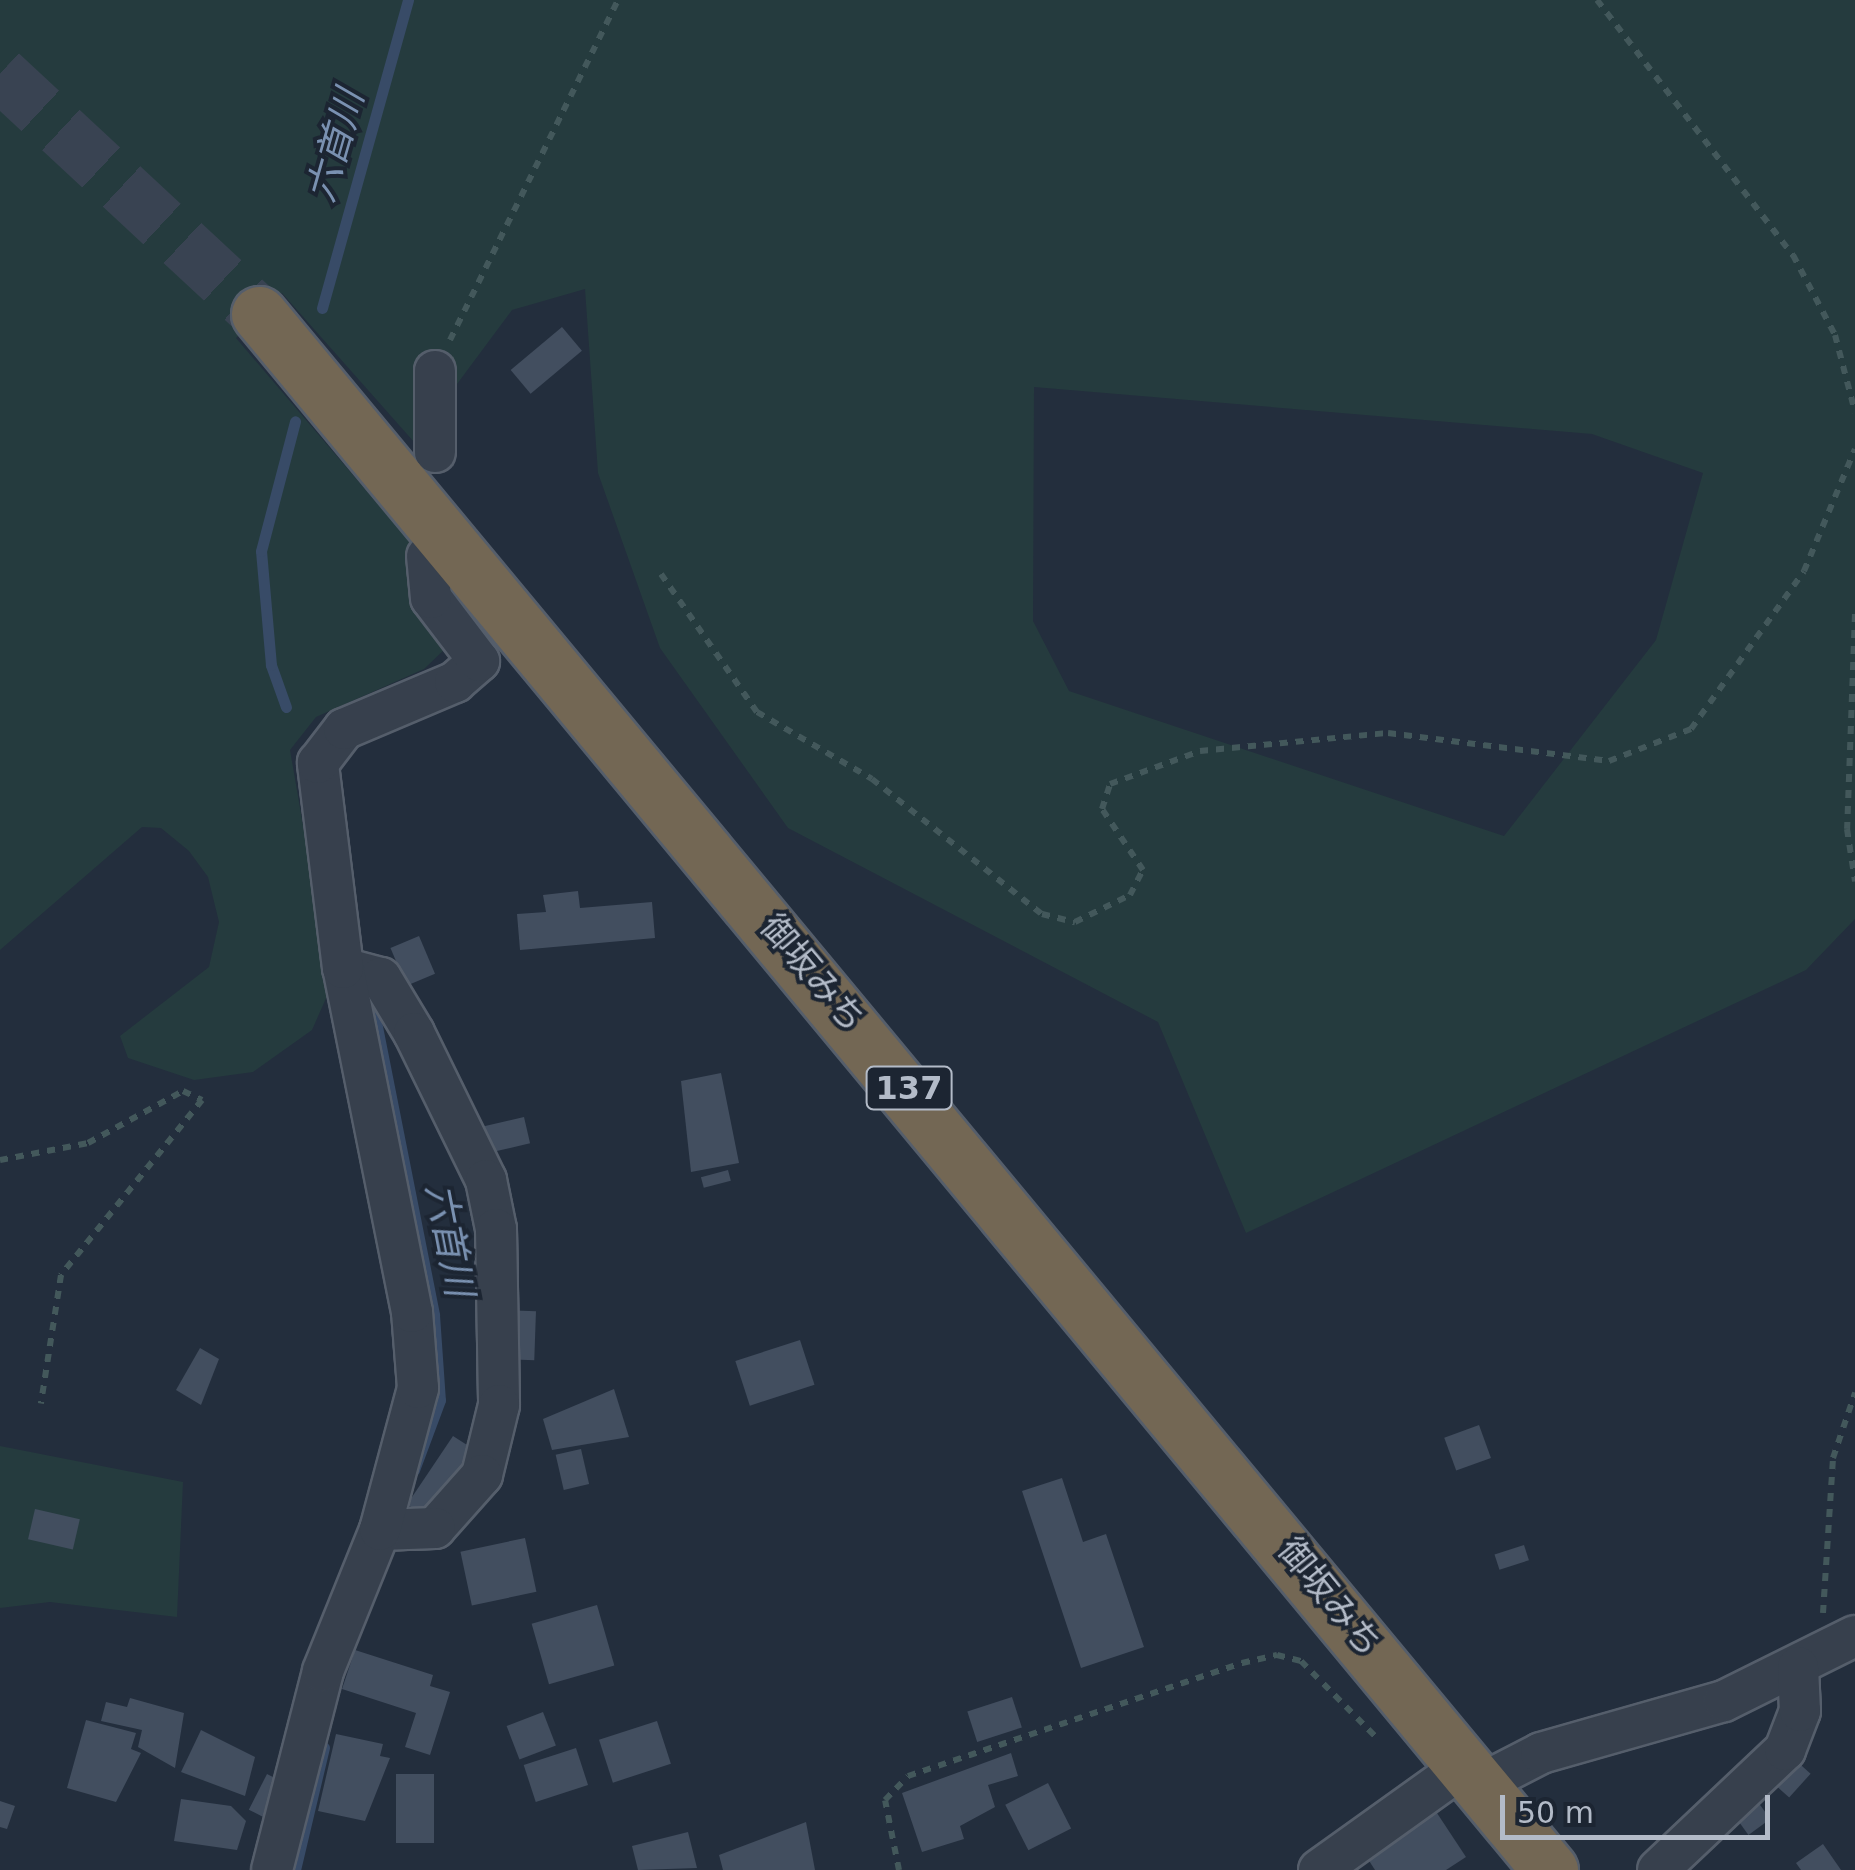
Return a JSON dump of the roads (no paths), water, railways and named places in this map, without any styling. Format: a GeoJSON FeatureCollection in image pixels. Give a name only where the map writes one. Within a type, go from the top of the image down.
{"type":"FeatureCollection","features":[{"type":"Feature","properties":{"kind":"highway","name":"御坂みち"},"geometry":{"type":"LineString","coordinates":[[259,314],[1459,1780],[1550,1870]]}},
{"type":"Feature","properties":{"kind":"street"},"geometry":{"type":"LineString","coordinates":[[435,371],[435,452]]}},
{"type":"Feature","properties":{"kind":"street"},"geometry":{"type":"LineString","coordinates":[[272,1870],[328,1655],[380,1530],[420,1366],[343,968],[322,748],[479,661],[431,598],[427,556]]}},
{"type":"Feature","properties":{"kind":"street"},"geometry":{"type":"LineString","coordinates":[[343,968],[380,978],[414,1033],[486,1180],[496,1229],[499,1405],[482,1475],[435,1528],[380,1530]]}},
{"type":"Feature","properties":{"kind":"street"},"geometry":{"type":"LineString","coordinates":[[1319,1870],[1459,1780],[1724,1701],[1824,1652]]}},
{"type":"Feature","properties":{"kind":"street"},"geometry":{"type":"LineString","coordinates":[[1658,1870],[1785,1750],[1824,1652]]}},
{"type":"Feature","properties":{"kind":"waterway","name":"六首川"},"geometry":{"type":"LineString","coordinates":[[322,308],[408,0]]}},
{"type":"Feature","properties":{"kind":"waterway","name":"六首川"},"geometry":{"type":"LineString","coordinates":[[286,707],[271,665],[261,551],[295,421]]}},
{"type":"Feature","properties":{"kind":"waterway"},"geometry":{"type":"LineString","coordinates":[[371,996],[434,1315],[440,1400],[414,1470]]}},
{"type":"Feature","properties":{"kind":"waterway","name":"六首川"},"geometry":{"type":"LineString","coordinates":[[295,1870],[324,1747]]}},
{"type":"Feature","properties":{"kind":"tunnel"},"geometry":{"type":"LineString","coordinates":[[0,73],[259,314]]}}]}
